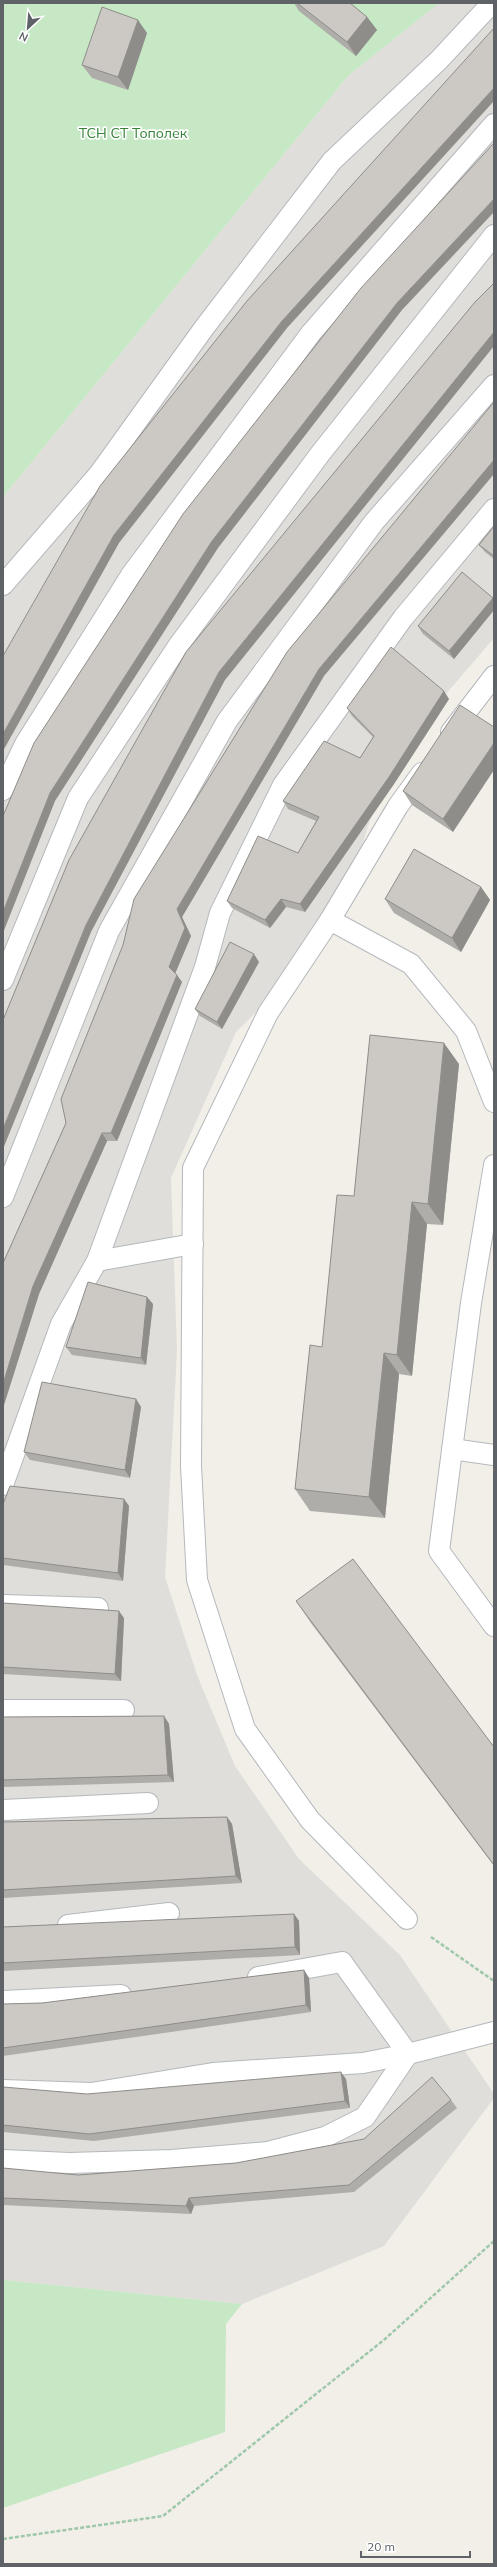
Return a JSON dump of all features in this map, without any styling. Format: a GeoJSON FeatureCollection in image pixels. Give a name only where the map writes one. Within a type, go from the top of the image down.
{"type":"FeatureCollection","features":[{"type":"Feature","properties":{"kind":"lane"},"geometry":{"type":"LineString","coordinates":[[3,585],[99,474],[204,328],[332,161],[439,60],[492,3]]}},
{"type":"Feature","properties":{"kind":"lane"},"geometry":{"type":"LineString","coordinates":[[3,790],[25,744],[136,568],[311,333],[494,124]]}},
{"type":"Feature","properties":{"kind":"lane"},"geometry":{"type":"LineString","coordinates":[[3,980],[82,791],[182,640],[320,454],[494,235]]}},
{"type":"Feature","properties":{"kind":"lane"},"geometry":{"type":"LineString","coordinates":[[3,1197],[109,931],[227,721],[374,522],[494,385]]}},
{"type":"Feature","properties":{"kind":"lane"},"geometry":{"type":"LineString","coordinates":[[3,1485],[61,1324],[97,1261],[203,975],[220,913],[283,785],[404,618],[494,509]]}},
{"type":"Feature","properties":{"kind":"lane"},"geometry":{"type":"LineString","coordinates":[[407,1919],[310,1820],[245,1729],[197,1580],[190,1466],[193,1168],[268,1014],[330,920],[398,806],[437,751],[494,676]]}},
{"type":"Feature","properties":{"kind":"lane"},"geometry":{"type":"LineString","coordinates":[[330,920],[411,964],[466,1031],[494,1102]]}},
{"type":"Feature","properties":{"kind":"lane"},"geometry":{"type":"LineString","coordinates":[[494,1165],[492,1186],[471,1303],[439,1550],[494,1626]]}},
{"type":"Feature","properties":{"kind":"lane"},"geometry":{"type":"LineString","coordinates":[[97,1261],[192,1244]]}},
{"type":"Feature","properties":{"kind":"lane"},"geometry":{"type":"LineString","coordinates":[[452,1449],[494,1455]]}},
{"type":"Feature","properties":{"kind":"lane"},"geometry":{"type":"LineString","coordinates":[[3,1605],[98,1608]]}},
{"type":"Feature","properties":{"kind":"lane"},"geometry":{"type":"LineString","coordinates":[[3,1710],[124,1710]]}},
{"type":"Feature","properties":{"kind":"lane"},"geometry":{"type":"LineString","coordinates":[[3,1810],[148,1803]]}},
{"type":"Feature","properties":{"kind":"lane"},"geometry":{"type":"LineString","coordinates":[[52,1927],[169,1913]]}},
{"type":"Feature","properties":{"kind":"lane"},"geometry":{"type":"LineString","coordinates":[[236,1980],[342,1962],[408,2054]]}},
{"type":"Feature","properties":{"kind":"lane"},"geometry":{"type":"LineString","coordinates":[[3,2001],[142,1992]]}},
{"type":"Feature","properties":{"kind":"lane"},"geometry":{"type":"LineString","coordinates":[[3,2090],[91,2093],[214,2074],[362,2062],[408,2054],[494,2032]]}},
{"type":"Feature","properties":{"kind":"lane"},"geometry":{"type":"LineString","coordinates":[[3,2160],[69,2163],[172,2160],[268,2152],[325,2137],[365,2117],[408,2054]]}},
{"type":"Feature","properties":{"kind":"path"},"geometry":{"type":"LineString","coordinates":[[407,1919],[494,1981]]}},
{"type":"Feature","properties":{"kind":"path"},"geometry":{"type":"LineString","coordinates":[[3,2539],[163,2516],[385,2339],[494,2240]]}},
{"type":"Feature","properties":{"kind":"shaded area"},"geometry":{"type":"Polygon","coordinates":[[[439,3],[494,3],[494,638],[390,759],[332,937],[236,1032],[171,1178],[177,1351],[165,1577],[197,1675],[235,1766],[299,1859],[400,1955],[494,2094],[494,2098],[384,2246],[242,2304],[3,2280],[3,497],[348,76],[439,3]]]}},
{"type":"Feature","properties":{"kind":"green space","name":"ТСН СТ Тополек"},"geometry":{"type":"Polygon","coordinates":[[[3,3],[439,3],[348,76],[3,497],[3,3]]]}},
{"type":"Feature","properties":{"kind":"green space"},"geometry":{"type":"Polygon","coordinates":[[[3,2280],[242,2304],[226,2324],[225,2432],[3,2508],[3,2280]]]}},
{"type":"Feature","properties":{"kind":"building"},"geometry":{"type":"Polygon","coordinates":[[[297,3],[350,3],[367,17],[347,42],[297,3]]]}},
{"type":"Feature","properties":{"kind":"building"},"geometry":{"type":"Polygon","coordinates":[[[102,7],[138,20],[118,77],[82,65],[102,7]]]}},
{"type":"Feature","properties":{"kind":"building"},"geometry":{"type":"Polygon","coordinates":[[[494,28],[494,88],[282,321],[114,535],[3,734],[3,656],[100,486],[247,301],[494,28]]]}},
{"type":"Feature","properties":{"kind":"building"},"geometry":{"type":"Polygon","coordinates":[[[494,143],[494,199],[397,303],[212,541],[50,793],[3,912],[3,816],[34,743],[183,514],[361,288],[494,143]]]}},
{"type":"Feature","properties":{"kind":"building"},"geometry":{"type":"Polygon","coordinates":[[[494,283],[494,332],[219,672],[86,925],[3,1129],[3,1020],[69,860],[186,652],[475,302],[494,283]]]}},
{"type":"Feature","properties":{"kind":"building"},"geometry":{"type":"Polygon","coordinates":[[[494,402],[494,460],[319,669],[177,909],[185,928],[169,967],[177,975],[111,1133],[102,1133],[33,1286],[3,1384],[3,1263],[66,1123],[61,1099],[123,945],[134,899],[287,652],[494,402]]]}},
{"type":"Feature","properties":{"kind":"building"},"geometry":{"type":"Polygon","coordinates":[[[494,526],[494,556],[479,545],[494,526]]]}},
{"type":"Feature","properties":{"kind":"building"},"geometry":{"type":"Polygon","coordinates":[[[462,572],[493,598],[449,651],[418,626],[462,572]]]}},
{"type":"Feature","properties":{"kind":"building"},"geometry":{"type":"Polygon","coordinates":[[[391,647],[444,691],[389,777],[300,904],[281,899],[265,920],[227,901],[258,836],[298,853],[319,817],[283,801],[324,741],[360,758],[374,736],[347,708],[391,647]]]}},
{"type":"Feature","properties":{"kind":"building"},"geometry":{"type":"Polygon","coordinates":[[[460,705],[494,727],[494,743],[443,819],[403,791],[460,705]]]}},
{"type":"Feature","properties":{"kind":"building"},"geometry":{"type":"Polygon","coordinates":[[[414,849],[481,887],[452,938],[385,899],[414,849]]]}},
{"type":"Feature","properties":{"kind":"building"},"geometry":{"type":"Polygon","coordinates":[[[230,942],[254,954],[217,1022],[195,1009],[230,942]]]}},
{"type":"Feature","properties":{"kind":"building"},"geometry":{"type":"Polygon","coordinates":[[[370,1035],[444,1043],[428,1204],[412,1202],[397,1355],[384,1353],[369,1497],[295,1489],[310,1345],[322,1347],[337,1195],[354,1196],[370,1035]]]}},
{"type":"Feature","properties":{"kind":"building"},"geometry":{"type":"Polygon","coordinates":[[[88,1282],[147,1297],[141,1358],[66,1347],[88,1282]]]}},
{"type":"Feature","properties":{"kind":"building"},"geometry":{"type":"Polygon","coordinates":[[[42,1382],[136,1399],[125,1470],[24,1452],[42,1382]]]}},
{"type":"Feature","properties":{"kind":"building"},"geometry":{"type":"Polygon","coordinates":[[[10,1486],[124,1499],[118,1573],[3,1558],[3,1504],[10,1486]]]}},
{"type":"Feature","properties":{"kind":"building"},"geometry":{"type":"Polygon","coordinates":[[[353,1559],[494,1747],[494,1865],[296,1601],[353,1559]]]}},
{"type":"Feature","properties":{"kind":"building"},"geometry":{"type":"Polygon","coordinates":[[[3,1603],[119,1611],[115,1674],[3,1667],[3,1603]]]}},
{"type":"Feature","properties":{"kind":"building"},"geometry":{"type":"Polygon","coordinates":[[[164,1716],[168,1775],[3,1780],[3,1717],[164,1716]]]}},
{"type":"Feature","properties":{"kind":"building"},"geometry":{"type":"Polygon","coordinates":[[[227,1817],[236,1876],[3,1890],[3,1822],[227,1817]]]}},
{"type":"Feature","properties":{"kind":"building"},"geometry":{"type":"Polygon","coordinates":[[[294,1914],[295,1947],[3,1963],[3,1927],[294,1914]]]}},
{"type":"Feature","properties":{"kind":"building"},"geometry":{"type":"Polygon","coordinates":[[[304,1970],[306,2005],[3,2048],[3,2004],[42,2003],[304,1970]]]}},
{"type":"Feature","properties":{"kind":"building"},"geometry":{"type":"Polygon","coordinates":[[[341,2072],[345,2101],[89,2134],[3,2125],[3,2087],[87,2094],[341,2072]]]}},
{"type":"Feature","properties":{"kind":"building"},"geometry":{"type":"Polygon","coordinates":[[[432,2077],[451,2100],[349,2185],[189,2198],[186,2206],[3,2198],[3,2168],[78,2175],[236,2163],[364,2139],[432,2077]]]}}]}
